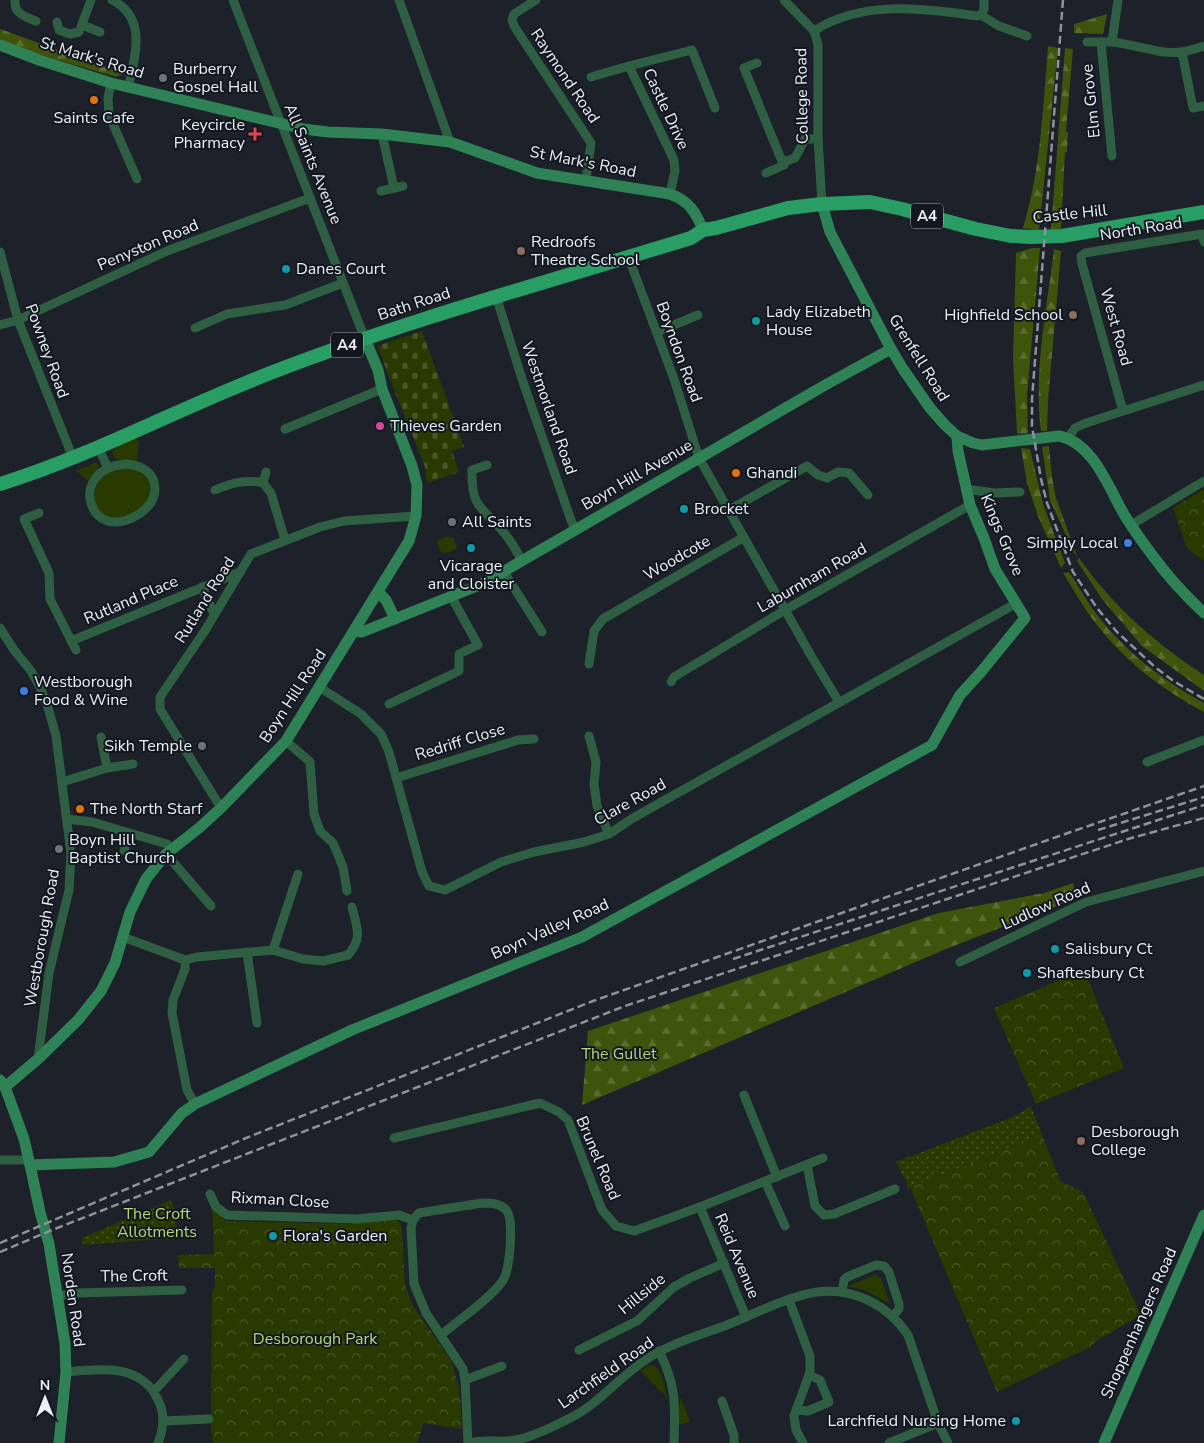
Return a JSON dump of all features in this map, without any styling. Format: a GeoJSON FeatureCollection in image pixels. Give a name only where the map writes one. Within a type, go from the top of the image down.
{"type":"FeatureCollection","features":[{"type":"Feature","properties":{"kind":"main road","name":"Castle Hill"},"geometry":{"type":"LineString","coordinates":[[822,204],[870,202],[976,230],[1011,236],[1031,237],[1056,237],[1204,212]]}},
{"type":"Feature","properties":{"kind":"main road","name":"Bath Road"},"geometry":{"type":"LineString","coordinates":[[0,484],[73,458],[216,394],[365,339],[496,296],[691,238],[703,230],[788,208],[822,204]]}},
{"type":"Feature","properties":{"kind":"street"},"geometry":{"type":"LineString","coordinates":[[15,0],[15,6],[19,14],[36,21]]}},
{"type":"Feature","properties":{"kind":"street"},"geometry":{"type":"LineString","coordinates":[[56,22],[59,30],[70,34],[79,32],[90,0]]}},
{"type":"Feature","properties":{"kind":"street"},"geometry":{"type":"LineString","coordinates":[[112,0],[127,12],[135,29],[137,46],[128,88]]}},
{"type":"Feature","properties":{"kind":"street","name":"All Saints Avenue"},"geometry":{"type":"LineString","coordinates":[[233,0],[365,339]]}},
{"type":"Feature","properties":{"kind":"street"},"geometry":{"type":"LineString","coordinates":[[399,0],[450,142]]}},
{"type":"Feature","properties":{"kind":"street","name":"Raymond Road"},"geometry":{"type":"LineString","coordinates":[[536,0],[514,14],[512,20],[514,26],[591,143],[586,180]]}},
{"type":"Feature","properties":{"kind":"street","name":"College Road"},"geometry":{"type":"LineString","coordinates":[[784,0],[814,31],[818,44],[818,138],[822,204]]}},
{"type":"Feature","properties":{"kind":"street"},"geometry":{"type":"LineString","coordinates":[[981,15],[984,9],[984,0]]}},
{"type":"Feature","properties":{"kind":"street"},"geometry":{"type":"LineString","coordinates":[[1112,42],[1118,0]]}},
{"type":"Feature","properties":{"kind":"street"},"geometry":{"type":"LineString","coordinates":[[814,31],[828,20],[857,10],[905,7],[981,15],[999,26],[1027,36]]}},
{"type":"Feature","properties":{"kind":"street"},"geometry":{"type":"LineString","coordinates":[[82,25],[100,32]]}},
{"type":"Feature","properties":{"kind":"street"},"geometry":{"type":"LineString","coordinates":[[1087,42],[1128,44],[1167,53],[1182,52],[1204,46]]}},
{"type":"Feature","properties":{"kind":"street","name":"Elm Grove"},"geometry":{"type":"LineString","coordinates":[[1101,42],[1112,156]]}},
{"type":"Feature","properties":{"kind":"street","name":"St Mark's Road"},"geometry":{"type":"LineString","coordinates":[[0,45],[128,88],[304,129],[382,134],[450,142],[537,173],[670,194],[681,198],[693,208],[703,230]]}},
{"type":"Feature","properties":{"kind":"street","name":"Castle Drive"},"geometry":{"type":"LineString","coordinates":[[591,77],[692,50],[715,108]]}},
{"type":"Feature","properties":{"kind":"street"},"geometry":{"type":"LineString","coordinates":[[1182,52],[1192,108],[1204,106]]}},
{"type":"Feature","properties":{"kind":"street"},"geometry":{"type":"LineString","coordinates":[[757,63],[744,68],[781,158],[786,161]]}},
{"type":"Feature","properties":{"kind":"street","name":"Castle Drive"},"geometry":{"type":"LineString","coordinates":[[629,66],[674,160],[675,171],[670,194]]}},
{"type":"Feature","properties":{"kind":"street"},"geometry":{"type":"LineString","coordinates":[[111,83],[108,98],[109,115],[137,179]]}},
{"type":"Feature","properties":{"kind":"street"},"geometry":{"type":"LineString","coordinates":[[381,191],[399,187],[382,134]]}},
{"type":"Feature","properties":{"kind":"street"},"geometry":{"type":"LineString","coordinates":[[766,173],[795,158],[805,139],[818,138]]}},
{"type":"Feature","properties":{"kind":"street","name":"Penyston Road"},"geometry":{"type":"LineString","coordinates":[[0,326],[18,320],[167,251],[310,198]]}},
{"type":"Feature","properties":{"kind":"street","name":"Grenfell Road"},"geometry":{"type":"LineString","coordinates":[[822,204],[830,232],[891,350],[930,408],[958,436],[982,445],[1027,438],[1068,438]]}},
{"type":"Feature","properties":{"kind":"street","name":"North Road"},"geometry":{"type":"LineString","coordinates":[[1085,253],[1203,238]]}},
{"type":"Feature","properties":{"kind":"street","name":"Powney Road"},"geometry":{"type":"LineString","coordinates":[[0,252],[18,320],[73,458]]}},
{"type":"Feature","properties":{"kind":"street","name":"West Road"},"geometry":{"type":"LineString","coordinates":[[1085,253],[1081,256],[1082,264],[1123,411]]}},
{"type":"Feature","properties":{"kind":"street","name":"Boyndon Road"},"geometry":{"type":"LineString","coordinates":[[628,256],[674,379],[699,458],[839,702]]}},
{"type":"Feature","properties":{"kind":"street"},"geometry":{"type":"LineString","coordinates":[[195,328],[227,314],[285,305],[343,283]]}},
{"type":"Feature","properties":{"kind":"street","name":"Westmorland Road"},"geometry":{"type":"LineString","coordinates":[[496,296],[529,398],[572,523],[576,529]]}},
{"type":"Feature","properties":{"kind":"street"},"geometry":{"type":"LineString","coordinates":[[657,332],[698,315]]}},
{"type":"Feature","properties":{"kind":"street","name":"Boyn Hill Road"},"geometry":{"type":"LineString","coordinates":[[2,1083],[38,1059],[78,1020],[101,990],[115,963],[130,912],[146,879],[166,849],[199,828],[286,741],[409,541],[416,516],[417,485],[412,466],[382,389],[378,370],[365,339]]}},
{"type":"Feature","properties":{"kind":"street","name":"Boyn Hill Avenue"},"geometry":{"type":"LineString","coordinates":[[354,631],[362,632],[452,598],[482,584],[826,384],[891,350]]}},
{"type":"Feature","properties":{"kind":"street"},"geometry":{"type":"LineString","coordinates":[[1204,385],[1075,428],[1068,438],[1079,444],[1091,458],[1104,476],[1131,525],[1154,558],[1204,613]]}},
{"type":"Feature","properties":{"kind":"street"},"geometry":{"type":"LineString","coordinates":[[285,429],[382,389]]}},
{"type":"Feature","properties":{"kind":"street","name":"Kings Grove"},"geometry":{"type":"LineString","coordinates":[[958,436],[958,451],[970,505],[995,569],[1025,618]]}},
{"type":"Feature","properties":{"kind":"street"},"geometry":{"type":"LineString","coordinates":[[98,447],[108,468]]}},
{"type":"Feature","properties":{"kind":"street"},"geometry":{"type":"LineString","coordinates":[[126,464],[138,466],[153,478],[155,492],[150,504],[138,515],[112,522],[104,520],[94,511],[89,499],[90,490],[96,478],[108,468],[126,464]]}},
{"type":"Feature","properties":{"kind":"street"},"geometry":{"type":"LineString","coordinates":[[730,510],[810,464],[818,475],[827,478],[838,472],[849,474],[868,495]]}},
{"type":"Feature","properties":{"kind":"street"},"geometry":{"type":"LineString","coordinates":[[487,465],[472,470],[474,497],[480,508],[505,534],[522,561]]}},
{"type":"Feature","properties":{"kind":"street"},"geometry":{"type":"LineString","coordinates":[[263,483],[266,472]]}},
{"type":"Feature","properties":{"kind":"street"},"geometry":{"type":"LineString","coordinates":[[215,490],[227,484],[251,480],[263,483],[271,493],[285,540]]}},
{"type":"Feature","properties":{"kind":"street"},"geometry":{"type":"LineString","coordinates":[[1131,525],[1204,481]]}},
{"type":"Feature","properties":{"kind":"street","name":"Kings Grove"},"geometry":{"type":"LineString","coordinates":[[966,489],[995,494],[1020,492]]}},
{"type":"Feature","properties":{"kind":"street","name":"Laburnham Road"},"geometry":{"type":"LineString","coordinates":[[671,682],[674,677],[785,610],[970,505]]}},
{"type":"Feature","properties":{"kind":"street"},"geometry":{"type":"LineString","coordinates":[[39,513],[24,519],[49,573],[50,599],[76,650]]}},
{"type":"Feature","properties":{"kind":"street","name":"Rutland Road"},"geometry":{"type":"LineString","coordinates":[[221,808],[160,709],[160,697],[251,554],[320,526],[344,521],[416,516]]}},
{"type":"Feature","properties":{"kind":"street","name":"Woodcote"},"geometry":{"type":"LineString","coordinates":[[589,664],[594,631],[603,619],[628,609],[744,537]]}},
{"type":"Feature","properties":{"kind":"street","name":"Rutland Place"},"geometry":{"type":"LineString","coordinates":[[71,641],[240,572]]}},
{"type":"Feature","properties":{"kind":"street"},"geometry":{"type":"LineString","coordinates":[[504,572],[542,632]]}},
{"type":"Feature","properties":{"kind":"street","name":"Rutland Place"},"geometry":{"type":"LineString","coordinates":[[202,587],[214,614]]}},
{"type":"Feature","properties":{"kind":"street"},"geometry":{"type":"LineString","coordinates":[[378,592],[386,600],[395,619]]}},
{"type":"Feature","properties":{"kind":"street"},"geometry":{"type":"LineString","coordinates":[[389,704],[459,671],[459,654],[478,645],[452,598]]}},
{"type":"Feature","properties":{"kind":"street","name":"Clare Road"},"geometry":{"type":"LineString","coordinates":[[319,687],[361,714],[381,734],[389,752],[422,872],[429,886],[444,890],[501,862],[609,834],[633,818],[1016,604]]}},
{"type":"Feature","properties":{"kind":"street","name":"Boyn Valley Road"},"geometry":{"type":"LineString","coordinates":[[27,1162],[114,1162],[149,1152],[182,1113],[195,1104],[352,1030],[582,937],[932,745],[960,695],[1025,618]]}},
{"type":"Feature","properties":{"kind":"street","name":"Westborough Road"},"geometry":{"type":"LineString","coordinates":[[0,628],[31,672],[47,704],[56,736],[71,854],[69,890],[50,972],[38,1059]]}},
{"type":"Feature","properties":{"kind":"street"},"geometry":{"type":"LineString","coordinates":[[589,736],[596,762],[594,784],[597,806],[609,834]]}},
{"type":"Feature","properties":{"kind":"street"},"geometry":{"type":"LineString","coordinates":[[101,737],[107,768]]}},
{"type":"Feature","properties":{"kind":"street","name":"Redriff Close"},"geometry":{"type":"LineString","coordinates":[[396,778],[518,740],[534,739]]}},
{"type":"Feature","properties":{"kind":"street"},"geometry":{"type":"LineString","coordinates":[[1147,762],[1204,740]]}},
{"type":"Feature","properties":{"kind":"street"},"geometry":{"type":"LineString","coordinates":[[286,741],[310,762],[314,814],[320,831],[333,843],[343,867],[347,891]]}},
{"type":"Feature","properties":{"kind":"street"},"geometry":{"type":"LineString","coordinates":[[62,782],[107,768],[133,764]]}},
{"type":"Feature","properties":{"kind":"street"},"geometry":{"type":"LineString","coordinates":[[67,819],[92,822],[129,833],[166,849],[210,906]]}},
{"type":"Feature","properties":{"kind":"street"},"geometry":{"type":"LineString","coordinates":[[124,850],[129,833]]}},
{"type":"Feature","properties":{"kind":"street","name":"Ludlow Road"},"geometry":{"type":"LineString","coordinates":[[960,962],[1086,902],[1204,871]]}},
{"type":"Feature","properties":{"kind":"street"},"geometry":{"type":"LineString","coordinates":[[273,950],[298,874]]}},
{"type":"Feature","properties":{"kind":"street"},"geometry":{"type":"LineString","coordinates":[[122,937],[185,960],[273,950],[304,959],[323,961],[348,956],[357,942],[359,934],[352,907]]}},
{"type":"Feature","properties":{"kind":"street"},"geometry":{"type":"LineString","coordinates":[[247,952],[257,1023]]}},
{"type":"Feature","properties":{"kind":"street"},"geometry":{"type":"LineString","coordinates":[[185,960],[185,969],[173,1000],[172,1013],[187,1090],[195,1104]]}},
{"type":"Feature","properties":{"kind":"street","name":"Norden Road"},"geometry":{"type":"LineString","coordinates":[[2,1083],[24,1139],[27,1162],[49,1244],[65,1344],[66,1372],[59,1443]]}},
{"type":"Feature","properties":{"kind":"street"},"geometry":{"type":"LineString","coordinates":[[744,1095],[777,1177]]}},
{"type":"Feature","properties":{"kind":"street","name":"Brunel Road"},"geometry":{"type":"LineString","coordinates":[[394,1138],[540,1103],[559,1112],[568,1120],[602,1210],[616,1226],[634,1231],[823,1158]]}},
{"type":"Feature","properties":{"kind":"street"},"geometry":{"type":"LineString","coordinates":[[0,1160],[27,1162]]}},
{"type":"Feature","properties":{"kind":"street"},"geometry":{"type":"LineString","coordinates":[[807,1165],[815,1206],[824,1214],[834,1214],[895,1189]]}},
{"type":"Feature","properties":{"kind":"street"},"geometry":{"type":"LineString","coordinates":[[765,1181],[785,1226]]}},
{"type":"Feature","properties":{"kind":"street","name":"Rixman Close"},"geometry":{"type":"LineString","coordinates":[[210,1194],[216,1207],[227,1215],[357,1219],[399,1215],[413,1220]]}},
{"type":"Feature","properties":{"kind":"street"},"geometry":{"type":"LineString","coordinates":[[441,1335],[492,1292],[503,1280],[508,1264],[510,1221],[507,1211],[502,1206],[491,1202],[419,1213],[413,1220],[410,1228],[414,1284],[426,1313],[463,1368],[469,1443]]}},
{"type":"Feature","properties":{"kind":"street","name":"Reid Avenue"},"geometry":{"type":"LineString","coordinates":[[700,1207],[746,1317]]}},
{"type":"Feature","properties":{"kind":"street","name":"Shoppenhangers Road"},"geometry":{"type":"LineString","coordinates":[[1104,1443],[1204,1216]]}},
{"type":"Feature","properties":{"kind":"street","name":"Hillside"},"geometry":{"type":"LineString","coordinates":[[579,1350],[637,1321],[674,1287],[724,1263]]}},
{"type":"Feature","properties":{"kind":"street"},"geometry":{"type":"LineString","coordinates":[[842,1292],[844,1280],[847,1277],[876,1265],[884,1266],[890,1272],[899,1304],[899,1309],[893,1316]]}},
{"type":"Feature","properties":{"kind":"street","name":"The Croft"},"geometry":{"type":"LineString","coordinates":[[57,1296],[78,1292],[182,1290]]}},
{"type":"Feature","properties":{"kind":"street","name":"Larchfield Road"},"geometry":{"type":"LineString","coordinates":[[469,1443],[479,1441],[510,1442],[555,1426],[596,1402],[635,1367],[659,1351],[789,1300],[816,1292],[842,1292],[868,1299],[893,1316],[908,1334],[938,1423],[948,1443]]}},
{"type":"Feature","properties":{"kind":"street"},"geometry":{"type":"LineString","coordinates":[[789,1300],[810,1356],[809,1375],[794,1416],[796,1430],[803,1443]]}},
{"type":"Feature","properties":{"kind":"street"},"geometry":{"type":"LineString","coordinates":[[659,1351],[668,1369],[675,1395],[674,1443]]}},
{"type":"Feature","properties":{"kind":"street"},"geometry":{"type":"LineString","coordinates":[[154,1390],[184,1359]]}},
{"type":"Feature","properties":{"kind":"street"},"geometry":{"type":"LineString","coordinates":[[465,1380],[502,1365]]}},
{"type":"Feature","properties":{"kind":"street"},"geometry":{"type":"LineString","coordinates":[[66,1372],[102,1369],[130,1373],[143,1380],[154,1390],[162,1408],[163,1421],[158,1443]]}},
{"type":"Feature","properties":{"kind":"street"},"geometry":{"type":"LineString","coordinates":[[796,1410],[808,1411],[829,1402],[820,1380],[809,1375]]}},
{"type":"Feature","properties":{"kind":"street"},"geometry":{"type":"LineString","coordinates":[[722,1401],[730,1411],[734,1443]]}},
{"type":"Feature","properties":{"kind":"street"},"geometry":{"type":"LineString","coordinates":[[163,1421],[209,1420]]}},
{"type":"Feature","properties":{"kind":"street"},"geometry":{"type":"LineString","coordinates":[[889,1443],[938,1423]]}},
{"type":"Feature","properties":{"kind":"green space"},"geometry":{"type":"Polygon","coordinates":[[[1107,14],[1103,34],[1074,33],[1074,24],[1107,14]]]}},
{"type":"Feature","properties":{"kind":"green space"},"geometry":{"type":"Polygon","coordinates":[[[0,29],[125,74],[116,77],[38,54],[0,40],[0,29]]]}},
{"type":"Feature","properties":{"kind":"green space"},"geometry":{"type":"Polygon","coordinates":[[[1048,46],[1058,48],[1039,231],[1023,228],[1038,161],[1048,46]]]}},
{"type":"Feature","properties":{"kind":"green space"},"geometry":{"type":"Polygon","coordinates":[[[1065,48],[1073,49],[1066,131],[1068,133],[1067,152],[1065,152],[1061,229],[1051,229],[1065,48]]]}},
{"type":"Feature","properties":{"kind":"green space"},"geometry":{"type":"Polygon","coordinates":[[[1032,248],[1040,248],[1027,396],[1028,433],[1017,434],[1013,358],[1016,253],[1032,248]]]}},
{"type":"Feature","properties":{"kind":"green space"},"geometry":{"type":"Polygon","coordinates":[[[1054,249],[1061,251],[1047,431],[1041,431],[1039,409],[1040,364],[1054,249]]]}},
{"type":"Feature","properties":{"kind":"green space"},"geometry":{"type":"Polygon","coordinates":[[[422,331],[464,447],[452,451],[459,472],[427,483],[425,467],[377,346],[422,331]]]}},
{"type":"Feature","properties":{"kind":"green space"},"geometry":{"type":"Polygon","coordinates":[[[136,438],[139,444],[137,461],[115,459],[112,451],[118,446],[136,438]]]}},
{"type":"Feature","properties":{"kind":"green space"},"geometry":{"type":"Polygon","coordinates":[[[1049,446],[1056,498],[1077,556],[1050,500],[1042,447],[1049,446]]]}},
{"type":"Feature","properties":{"kind":"green space"},"geometry":{"type":"Polygon","coordinates":[[[1021,448],[1030,449],[1043,504],[1065,563],[1061,568],[1038,516],[1027,483],[1021,448]]]}},
{"type":"Feature","properties":{"kind":"green space"},"geometry":{"type":"Polygon","coordinates":[[[97,462],[99,466],[88,481],[76,471],[97,462]]]}},
{"type":"Feature","properties":{"kind":"green space"},"geometry":{"type":"Polygon","coordinates":[[[121,468],[133,468],[143,472],[150,480],[151,496],[146,505],[132,514],[116,518],[108,517],[94,508],[96,487],[98,482],[107,474],[121,468]]]}},
{"type":"Feature","properties":{"kind":"green space"},"geometry":{"type":"Polygon","coordinates":[[[1204,489],[1204,561],[1187,548],[1173,508],[1204,489]]]}},
{"type":"Feature","properties":{"kind":"green space"},"geometry":{"type":"Polygon","coordinates":[[[448,536],[453,538],[457,546],[455,550],[446,553],[441,552],[437,543],[438,540],[448,536]]]}},
{"type":"Feature","properties":{"kind":"green space"},"geometry":{"type":"Polygon","coordinates":[[[1079,558],[1121,608],[1152,637],[1204,675],[1204,691],[1142,646],[1102,599],[1077,561],[1079,558]]]}},
{"type":"Feature","properties":{"kind":"green space"},"geometry":{"type":"Polygon","coordinates":[[[1069,572],[1093,609],[1113,634],[1149,667],[1175,686],[1204,703],[1204,712],[1160,685],[1120,651],[1083,606],[1063,573],[1069,572]]]}},
{"type":"Feature","properties":{"kind":"green space","name":"The Gullet"},"geometry":{"type":"Polygon","coordinates":[[[1073,883],[1077,898],[946,949],[582,1105],[588,1031],[939,913],[1044,893],[1073,883]]]}},
{"type":"Feature","properties":{"kind":"green space"},"geometry":{"type":"Polygon","coordinates":[[[1084,970],[1124,1068],[1036,1104],[994,1008],[1084,970]]]}},
{"type":"Feature","properties":{"kind":"green space"},"geometry":{"type":"Polygon","coordinates":[[[1031,1106],[1042,1135],[908,1188],[896,1162],[1013,1117],[1031,1106]]]}},
{"type":"Feature","properties":{"kind":"green space"},"geometry":{"type":"Polygon","coordinates":[[[1042,1135],[1061,1182],[1083,1192],[1141,1315],[1096,1341],[1092,1346],[997,1392],[910,1187],[1042,1135]]]}},
{"type":"Feature","properties":{"kind":"green space","name":"The Croft Allotments"},"geometry":{"type":"Polygon","coordinates":[[[171,1200],[176,1214],[177,1238],[83,1245],[82,1238],[171,1200]]]}},
{"type":"Feature","properties":{"kind":"green space","name":"Desborough Park"},"geometry":{"type":"Polygon","coordinates":[[[212,1205],[225,1221],[351,1224],[394,1219],[399,1222],[402,1230],[405,1285],[413,1306],[451,1360],[459,1388],[462,1429],[424,1423],[417,1443],[213,1443],[211,1426],[212,1293],[215,1287],[215,1268],[179,1268],[178,1255],[214,1254],[212,1205]]]}},
{"type":"Feature","properties":{"kind":"green space"},"geometry":{"type":"Polygon","coordinates":[[[875,1275],[881,1278],[890,1304],[866,1291],[848,1286],[875,1275]]]}},
{"type":"Feature","properties":{"kind":"green space"},"geometry":{"type":"Polygon","coordinates":[[[649,1365],[655,1366],[661,1373],[668,1399],[641,1371],[649,1365]]]}},
{"type":"Feature","properties":{"kind":"green space"},"geometry":{"type":"Polygon","coordinates":[[[680,1398],[690,1422],[678,1425],[680,1398]]]}},
{"type":"Feature","properties":{"kind":"railway"},"geometry":{"type":"LineString","coordinates":[[1063,0],[1032,399],[1032,426],[1041,479],[1047,503],[1073,572],[1097,608],[1117,632],[1156,668],[1204,699]]}},
{"type":"Feature","properties":{"kind":"railway"},"geometry":{"type":"LineString","coordinates":[[0,1243],[246,1138],[593,1001],[1204,786]]}},
{"type":"Feature","properties":{"kind":"railway"},"geometry":{"type":"LineString","coordinates":[[1098,830],[1204,797]]}},
{"type":"Feature","properties":{"kind":"railway"},"geometry":{"type":"LineString","coordinates":[[733,959],[1204,805]]}},
{"type":"Feature","properties":{"kind":"railway"},"geometry":{"type":"LineString","coordinates":[[0,1252],[625,1006],[1128,839],[1204,818]]}},
{"type":"Feature","properties":{"kind":"place","name":"Burberry Gospel Hall"},"geometry":{"type":"Point","coordinates":[163,78]}},
{"type":"Feature","properties":{"kind":"place","name":"Saints Cafe"},"geometry":{"type":"Point","coordinates":[94,100]}},
{"type":"Feature","properties":{"kind":"place","name":"Keycircle Pharmacy"},"geometry":{"type":"Point","coordinates":[255,134]}},
{"type":"Feature","properties":{"kind":"place","name":"Redroofs Theatre School"},"geometry":{"type":"Point","coordinates":[521,251]}},
{"type":"Feature","properties":{"kind":"place","name":"Danes Court"},"geometry":{"type":"Point","coordinates":[286,269]}},
{"type":"Feature","properties":{"kind":"place","name":"Highfield School"},"geometry":{"type":"Point","coordinates":[1073,315]}},
{"type":"Feature","properties":{"kind":"place","name":"Lady Elizabeth House"},"geometry":{"type":"Point","coordinates":[756,321]}},
{"type":"Feature","properties":{"kind":"place","name":"Thieves Garden"},"geometry":{"type":"Point","coordinates":[380,426]}},
{"type":"Feature","properties":{"kind":"place","name":"Ghandi"},"geometry":{"type":"Point","coordinates":[736,473]}},
{"type":"Feature","properties":{"kind":"place","name":"Brocket"},"geometry":{"type":"Point","coordinates":[684,509]}},
{"type":"Feature","properties":{"kind":"place","name":"All Saints"},"geometry":{"type":"Point","coordinates":[452,522]}},
{"type":"Feature","properties":{"kind":"place","name":"Simply Local"},"geometry":{"type":"Point","coordinates":[1128,543]}},
{"type":"Feature","properties":{"kind":"place","name":"Vicarage and Cloister"},"geometry":{"type":"Point","coordinates":[471,548]}},
{"type":"Feature","properties":{"kind":"place","name":"Westborough Food & Wine"},"geometry":{"type":"Point","coordinates":[24,691]}},
{"type":"Feature","properties":{"kind":"place","name":"Sikh Temple"},"geometry":{"type":"Point","coordinates":[202,746]}},
{"type":"Feature","properties":{"kind":"place","name":"The North Starf"},"geometry":{"type":"Point","coordinates":[80,809]}},
{"type":"Feature","properties":{"kind":"place","name":"Boyn Hill Baptist Church"},"geometry":{"type":"Point","coordinates":[59,849]}},
{"type":"Feature","properties":{"kind":"place","name":"Salisbury Ct"},"geometry":{"type":"Point","coordinates":[1055,949]}},
{"type":"Feature","properties":{"kind":"place","name":"Shaftesbury Ct"},"geometry":{"type":"Point","coordinates":[1027,973]}},
{"type":"Feature","properties":{"kind":"place","name":"Desborough College"},"geometry":{"type":"Point","coordinates":[1081,1141]}},
{"type":"Feature","properties":{"kind":"place","name":"Flora's Garden"},"geometry":{"type":"Point","coordinates":[273,1236]}},
{"type":"Feature","properties":{"kind":"place","name":"Larchfield Nursing Home"},"geometry":{"type":"Point","coordinates":[1016,1421]}}]}
